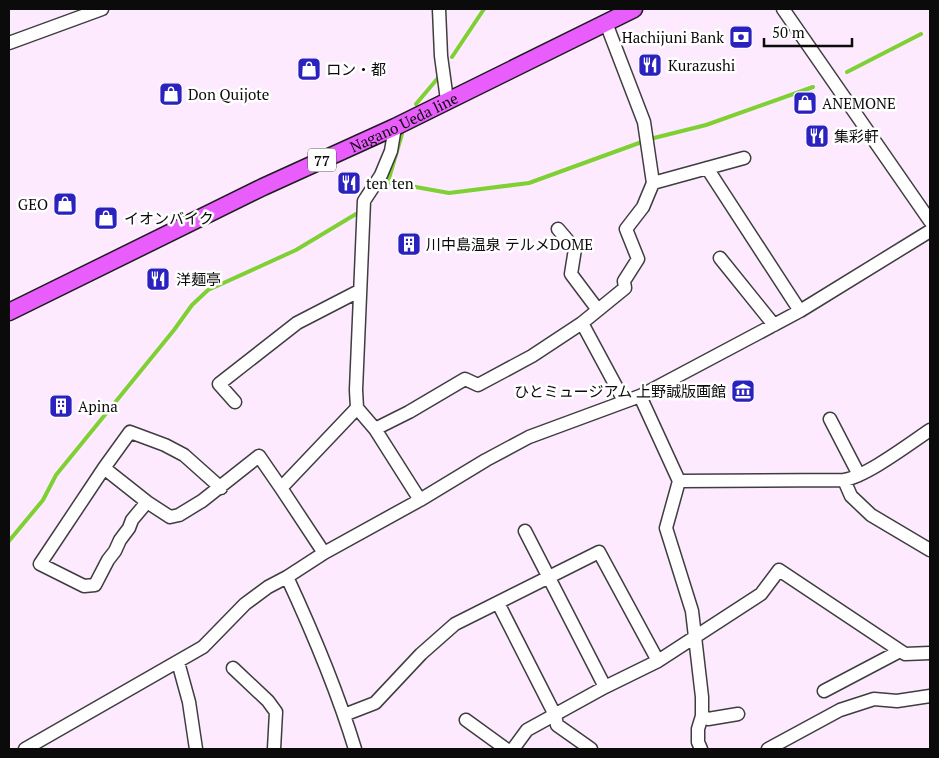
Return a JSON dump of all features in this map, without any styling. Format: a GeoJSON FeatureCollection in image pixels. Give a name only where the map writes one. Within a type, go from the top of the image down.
{"type":"FeatureCollection","features":[{"type":"Feature","properties":{"kind":"main road","name":"Nagano Ueda line"},"geometry":{"type":"LineString","coordinates":[[9,312],[263,187],[395,127],[634,9]]}},
{"type":"Feature","properties":{"kind":"street"},"geometry":{"type":"LineString","coordinates":[[9,43],[102,9]]}},
{"type":"Feature","properties":{"kind":"street"},"geometry":{"type":"LineString","coordinates":[[439,9],[440,56],[447,100]]}},
{"type":"Feature","properties":{"kind":"street"},"geometry":{"type":"LineString","coordinates":[[783,9],[930,221]]}},
{"type":"Feature","properties":{"kind":"street"},"geometry":{"type":"LineString","coordinates":[[375,429],[409,412],[460,382],[465,380],[478,385],[532,356],[582,323],[625,288],[624,281],[638,259],[626,230],[643,207],[653,183],[644,122],[606,23]]}},
{"type":"Feature","properties":{"kind":"street"},"geometry":{"type":"LineString","coordinates":[[395,127],[391,152],[381,175],[364,201],[359,290],[357,408],[375,429],[420,500]]}},
{"type":"Feature","properties":{"kind":"street"},"geometry":{"type":"LineString","coordinates":[[653,183],[744,158]]}},
{"type":"Feature","properties":{"kind":"street"},"geometry":{"type":"LineString","coordinates":[[707,168],[800,311]]}},
{"type":"Feature","properties":{"kind":"street"},"geometry":{"type":"LineString","coordinates":[[558,229],[575,249],[571,274],[598,310]]}},
{"type":"Feature","properties":{"kind":"street"},"geometry":{"type":"LineString","coordinates":[[25,749],[203,647],[245,604],[268,587],[486,460],[529,437],[640,396],[800,311],[930,231]]}},
{"type":"Feature","properties":{"kind":"street"},"geometry":{"type":"LineString","coordinates":[[720,258],[774,325]]}},
{"type":"Feature","properties":{"kind":"street"},"geometry":{"type":"LineString","coordinates":[[235,402],[219,384],[297,323],[359,290]]}},
{"type":"Feature","properties":{"kind":"street"},"geometry":{"type":"LineString","coordinates":[[582,323],[624,401]]}},
{"type":"Feature","properties":{"kind":"street"},"geometry":{"type":"LineString","coordinates":[[640,396],[679,481],[666,528],[692,611],[702,697],[702,716],[698,729],[698,742],[701,749]]}},
{"type":"Feature","properties":{"kind":"street"},"geometry":{"type":"LineString","coordinates":[[282,488],[357,408]]}},
{"type":"Feature","properties":{"kind":"street"},"geometry":{"type":"LineString","coordinates":[[830,419],[859,474]]}},
{"type":"Feature","properties":{"kind":"street"},"geometry":{"type":"LineString","coordinates":[[679,481],[852,479],[930,430]]}},
{"type":"Feature","properties":{"kind":"street"},"geometry":{"type":"LineString","coordinates":[[147,502],[132,520],[95,585],[84,586],[40,564],[130,432],[165,445],[184,455],[221,488]]}},
{"type":"Feature","properties":{"kind":"street"},"geometry":{"type":"LineString","coordinates":[[104,468],[147,502],[170,517],[179,515],[221,488],[259,456],[324,554]]}},
{"type":"Feature","properties":{"kind":"street"},"geometry":{"type":"LineString","coordinates":[[844,480],[851,496],[871,515],[930,550]]}},
{"type":"Feature","properties":{"kind":"street"},"geometry":{"type":"LineString","coordinates":[[525,532],[605,687]]}},
{"type":"Feature","properties":{"kind":"street"},"geometry":{"type":"LineString","coordinates":[[344,715],[375,703],[421,654],[455,624],[599,552],[658,661]]}},
{"type":"Feature","properties":{"kind":"street"},"geometry":{"type":"LineString","coordinates":[[513,749],[527,730],[605,687],[658,661],[761,594],[779,570],[905,654],[930,653]]}},
{"type":"Feature","properties":{"kind":"street"},"geometry":{"type":"LineString","coordinates":[[287,577],[309,623],[356,749]]}},
{"type":"Feature","properties":{"kind":"street"},"geometry":{"type":"LineString","coordinates":[[498,603],[555,715],[557,725],[591,749]]}},
{"type":"Feature","properties":{"kind":"street"},"geometry":{"type":"LineString","coordinates":[[824,691],[900,651]]}},
{"type":"Feature","properties":{"kind":"street"},"geometry":{"type":"LineString","coordinates":[[178,662],[189,702],[196,749]]}},
{"type":"Feature","properties":{"kind":"street"},"geometry":{"type":"LineString","coordinates":[[233,668],[268,701],[276,712],[274,749]]}},
{"type":"Feature","properties":{"kind":"street"},"geometry":{"type":"LineString","coordinates":[[768,749],[840,710],[874,698],[897,701],[930,696]]}},
{"type":"Feature","properties":{"kind":"street"},"geometry":{"type":"LineString","coordinates":[[702,716],[708,719],[738,714]]}},
{"type":"Feature","properties":{"kind":"street"},"geometry":{"type":"LineString","coordinates":[[466,720],[506,749]]}},
{"type":"Feature","properties":{"kind":"waterway"},"geometry":{"type":"LineString","coordinates":[[452,57],[484,9]]}},
{"type":"Feature","properties":{"kind":"waterway"},"geometry":{"type":"LineString","coordinates":[[847,72],[921,34]]}},
{"type":"Feature","properties":{"kind":"waterway"},"geometry":{"type":"LineString","coordinates":[[416,104],[438,78]]}},
{"type":"Feature","properties":{"kind":"waterway"},"geometry":{"type":"LineString","coordinates":[[402,134],[388,182],[449,193],[529,183],[650,139],[706,125],[813,87]]}},
{"type":"Feature","properties":{"kind":"waterway"},"geometry":{"type":"LineString","coordinates":[[9,541],[43,500],[56,475],[174,330],[192,305],[208,290],[296,250],[356,214]]}},
{"type":"Feature","properties":{"kind":"place","name":"Hachijuni Bank"},"geometry":{"type":"Point","coordinates":[741,37]}},
{"type":"Feature","properties":{"kind":"place","name":"Kurazushi"},"geometry":{"type":"Point","coordinates":[650,65]}},
{"type":"Feature","properties":{"kind":"place","name":"ロン・都"},"geometry":{"type":"Point","coordinates":[309,69]}},
{"type":"Feature","properties":{"kind":"place","name":"Don Quijote"},"geometry":{"type":"Point","coordinates":[171,94]}},
{"type":"Feature","properties":{"kind":"place","name":"ANEMONE"},"geometry":{"type":"Point","coordinates":[805,103]}},
{"type":"Feature","properties":{"kind":"place","name":"集彩軒"},"geometry":{"type":"Point","coordinates":[817,136]}},
{"type":"Feature","properties":{"kind":"place","name":"ten ten"},"geometry":{"type":"Point","coordinates":[349,183]}},
{"type":"Feature","properties":{"kind":"place","name":"GEO"},"geometry":{"type":"Point","coordinates":[65,204]}},
{"type":"Feature","properties":{"kind":"place","name":"イオンバイク"},"geometry":{"type":"Point","coordinates":[106,218]}},
{"type":"Feature","properties":{"kind":"place","name":"川中島温泉 テルメDOME"},"geometry":{"type":"Point","coordinates":[409,244]}},
{"type":"Feature","properties":{"kind":"place","name":"洋麺亭"},"geometry":{"type":"Point","coordinates":[158,279]}},
{"type":"Feature","properties":{"kind":"place","name":"ひとミュージアム 上野誠版画館"},"geometry":{"type":"Point","coordinates":[743,391]}},
{"type":"Feature","properties":{"kind":"place","name":"Apina"},"geometry":{"type":"Point","coordinates":[61,406]}}]}
